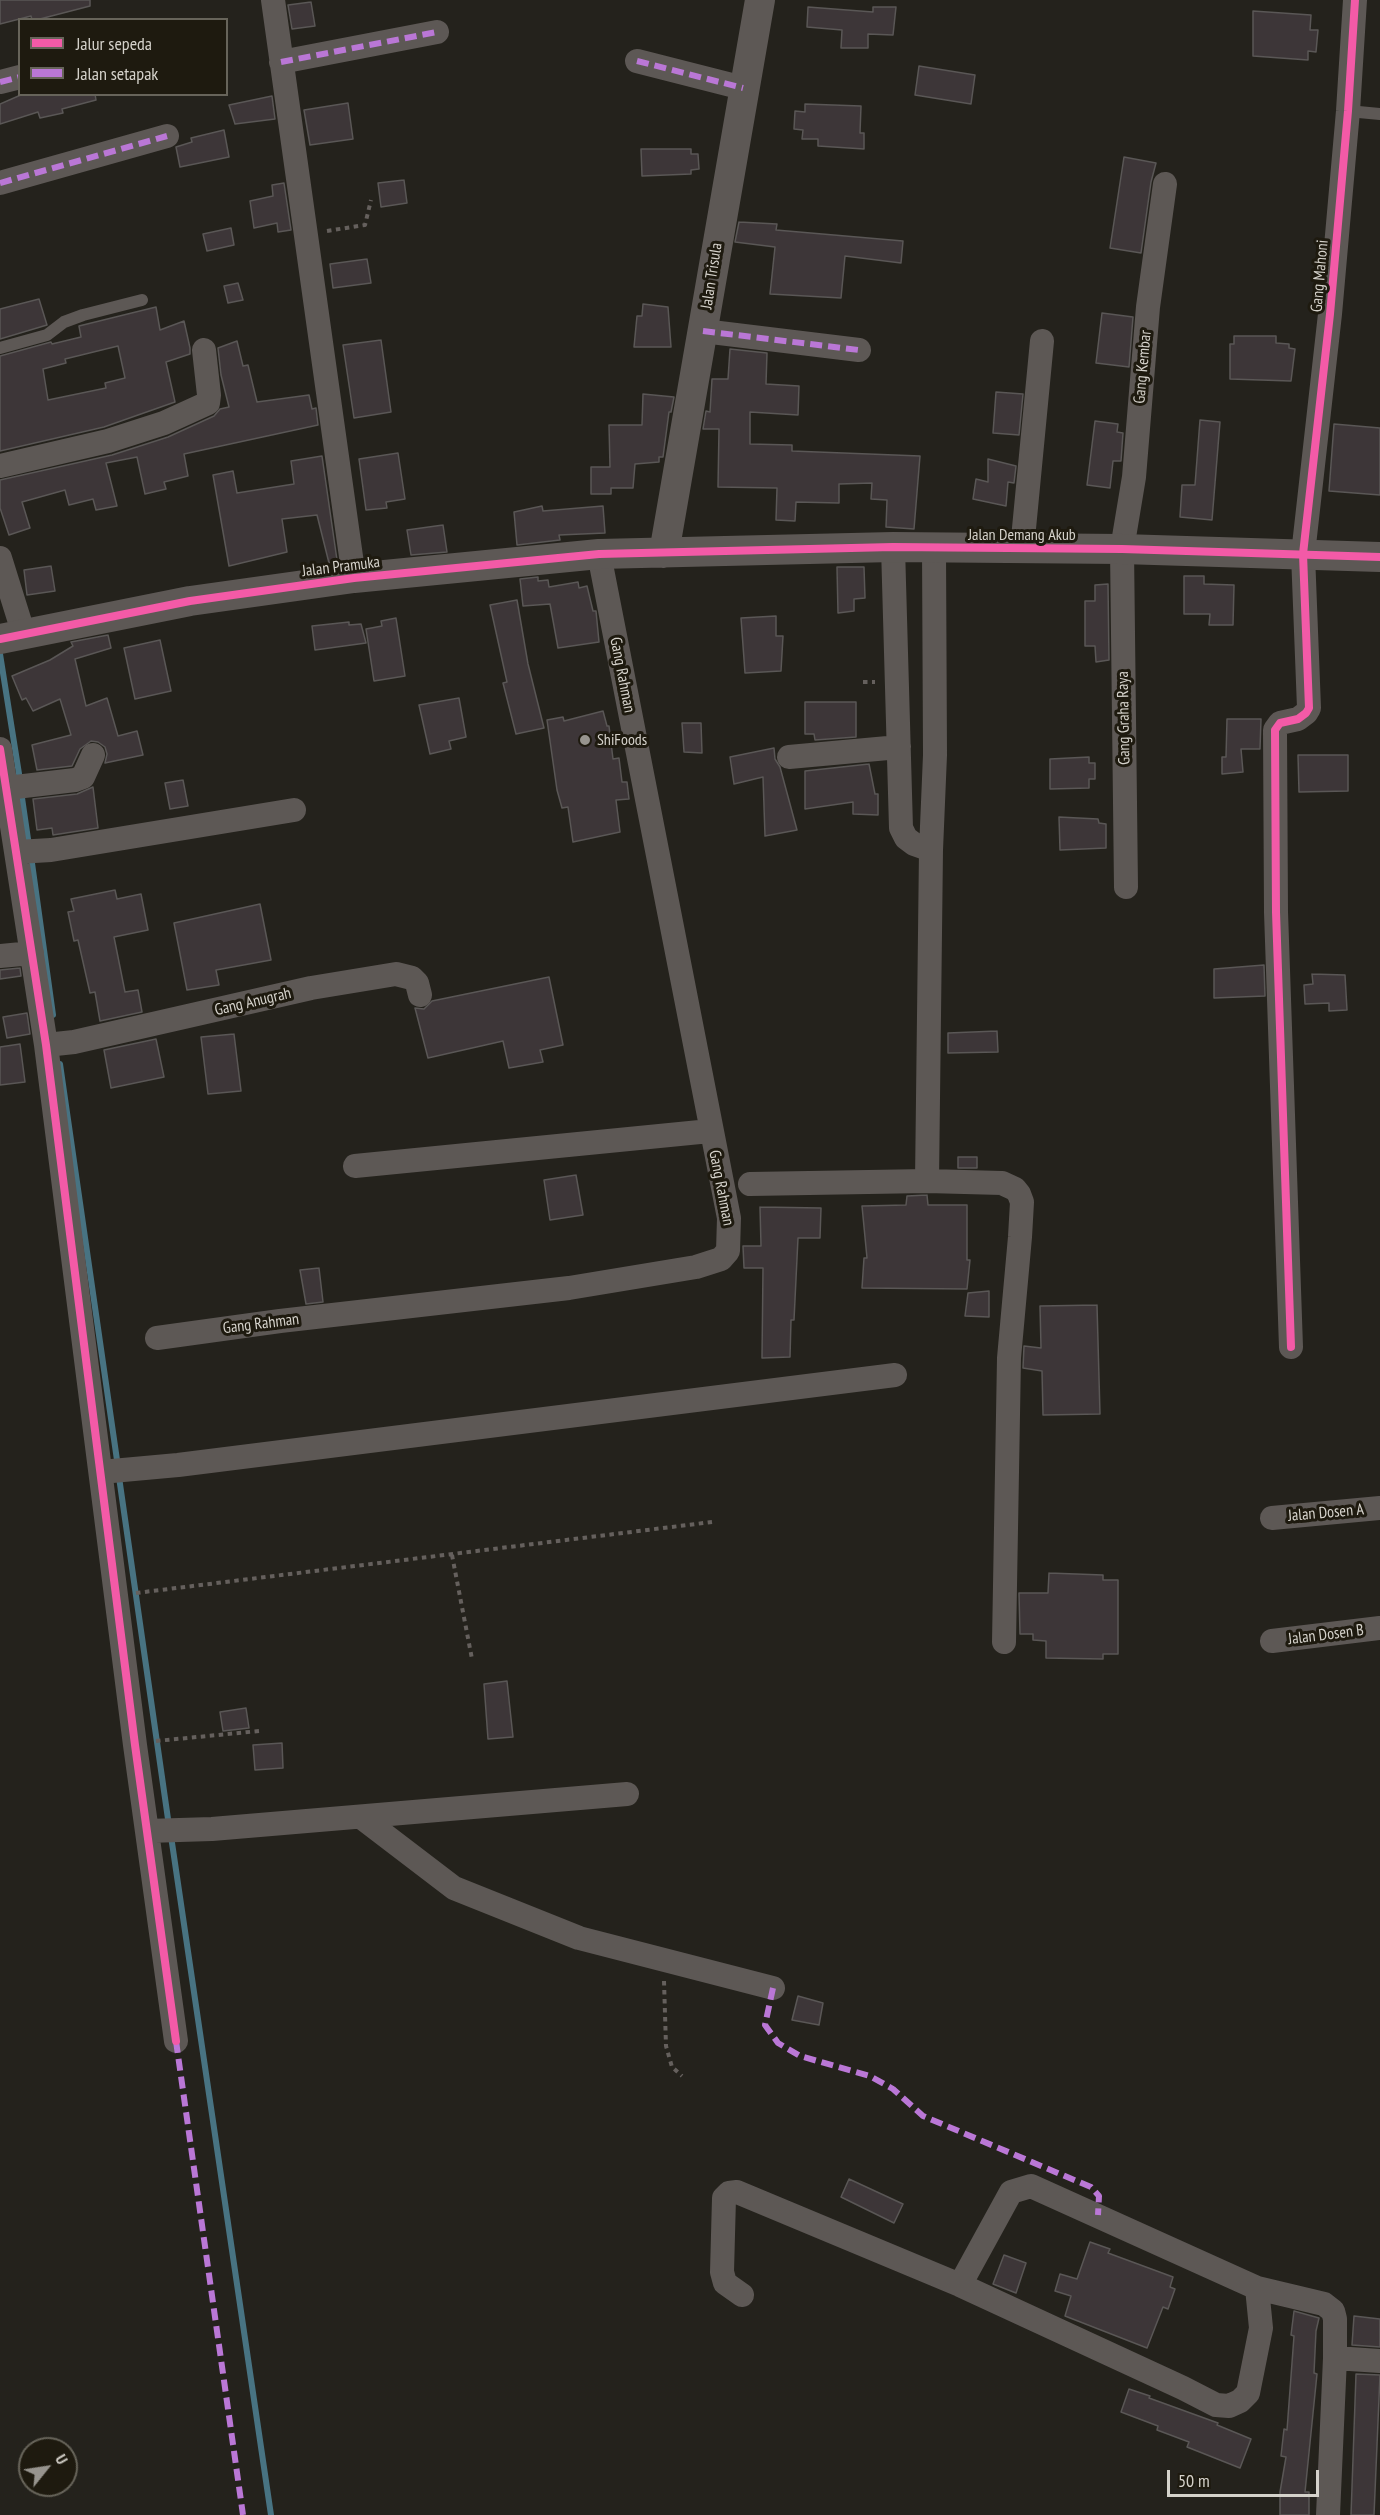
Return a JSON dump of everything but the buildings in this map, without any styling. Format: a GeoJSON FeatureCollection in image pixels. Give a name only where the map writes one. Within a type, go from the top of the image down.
{"type":"FeatureCollection","features":[{"type":"Feature","properties":{"kind":"street"},"geometry":{"type":"LineString","coordinates":[[273,0],[354,578]]}},
{"type":"Feature","properties":{"kind":"street","name":"Jalan Trisula"},"geometry":{"type":"LineString","coordinates":[[664,553],[760,0]]}},
{"type":"Feature","properties":{"kind":"street","name":"Gang Mahoni"},"geometry":{"type":"LineString","coordinates":[[1291,1347],[1276,912],[1275,730],[1280,723],[1298,719],[1309,708],[1303,554],[1330,314],[1348,111],[1355,0]]}},
{"type":"Feature","properties":{"kind":"street"},"geometry":{"type":"LineString","coordinates":[[281,62],[437,32]]}},
{"type":"Feature","properties":{"kind":"street"},"geometry":{"type":"LineString","coordinates":[[637,62],[743,88]]}},
{"type":"Feature","properties":{"kind":"street"},"geometry":{"type":"LineString","coordinates":[[0,82],[18,78]]}},
{"type":"Feature","properties":{"kind":"street"},"geometry":{"type":"LineString","coordinates":[[0,183],[167,136]]}},
{"type":"Feature","properties":{"kind":"street","name":"Gang Kembar"},"geometry":{"type":"LineString","coordinates":[[1122,549],[1134,477],[1148,306],[1165,184]]}},
{"type":"Feature","properties":{"kind":"street"},"geometry":{"type":"LineString","coordinates":[[703,331],[859,350]]}},
{"type":"Feature","properties":{"kind":"street"},"geometry":{"type":"LineString","coordinates":[[1022,549],[1042,341]]}},
{"type":"Feature","properties":{"kind":"street"},"geometry":{"type":"LineString","coordinates":[[0,466],[108,441],[164,423],[208,403],[204,350]]}},
{"type":"Feature","properties":{"kind":"street"},"geometry":{"type":"LineString","coordinates":[[893,547],[901,828],[906,838],[914,844],[931,850]]}},
{"type":"Feature","properties":{"kind":"street","name":"Jalan Demang Akub"},"geometry":{"type":"LineString","coordinates":[[664,553],[893,547],[1122,549],[1380,557]]}},
{"type":"Feature","properties":{"kind":"street"},"geometry":{"type":"LineString","coordinates":[[927,1181],[931,850],[935,756],[934,549]]}},
{"type":"Feature","properties":{"kind":"street","name":"Gang Graha Raya"},"geometry":{"type":"LineString","coordinates":[[1122,549],[1126,887]]}},
{"type":"Feature","properties":{"kind":"street","name":"Jalan Pramuka"},"geometry":{"type":"LineString","coordinates":[[13,637],[190,601],[354,578],[599,554],[664,553]]}},
{"type":"Feature","properties":{"kind":"street","name":"Gang Rahman"},"geometry":{"type":"LineString","coordinates":[[157,1338],[280,1321],[569,1288],[711,1263],[721,1259],[728,1251],[729,1218],[710,1131],[599,554]]}},
{"type":"Feature","properties":{"kind":"street"},"geometry":{"type":"LineString","coordinates":[[0,558],[13,637]]}},
{"type":"Feature","properties":{"kind":"street"},"geometry":{"type":"LineString","coordinates":[[789,757],[899,747]]}},
{"type":"Feature","properties":{"kind":"street"},"geometry":{"type":"LineString","coordinates":[[0,749],[20,786],[32,851],[32,952],[57,1044],[101,1472],[176,2041]]}},
{"type":"Feature","properties":{"kind":"street"},"geometry":{"type":"LineString","coordinates":[[20,786],[75,780],[83,777],[93,755]]}},
{"type":"Feature","properties":{"kind":"street"},"geometry":{"type":"LineString","coordinates":[[32,851],[294,810]]}},
{"type":"Feature","properties":{"kind":"street"},"geometry":{"type":"LineString","coordinates":[[0,956],[32,952]]}},
{"type":"Feature","properties":{"kind":"street","name":"Gang Anugrah"},"geometry":{"type":"LineString","coordinates":[[57,1044],[311,988],[396,974],[412,978],[417,983],[420,995]]}},
{"type":"Feature","properties":{"kind":"street"},"geometry":{"type":"LineString","coordinates":[[355,1166],[710,1131]]}},
{"type":"Feature","properties":{"kind":"street"},"geometry":{"type":"LineString","coordinates":[[750,1184],[927,1181],[1002,1183],[1015,1189],[1022,1202],[1009,1358],[1004,1642]]}},
{"type":"Feature","properties":{"kind":"street"},"geometry":{"type":"LineString","coordinates":[[101,1472],[178,1465],[895,1375]]}},
{"type":"Feature","properties":{"kind":"street","name":"Jalan Dosen A"},"geometry":{"type":"LineString","coordinates":[[1272,1518],[1380,1508]]}},
{"type":"Feature","properties":{"kind":"street","name":"Jalan Dosen B"},"geometry":{"type":"LineString","coordinates":[[1272,1641],[1380,1628]]}},
{"type":"Feature","properties":{"kind":"street"},"geometry":{"type":"LineString","coordinates":[[147,1832],[212,1829],[627,1794]]}},
{"type":"Feature","properties":{"kind":"street"},"geometry":{"type":"LineString","coordinates":[[361,1817],[454,1888],[579,1938],[772,1988]]}},
{"type":"Feature","properties":{"kind":"street"},"geometry":{"type":"LineString","coordinates":[[960,2285],[1011,2192],[1031,2186],[1257,2288],[1329,2307],[1335,2319],[1335,2358],[1328,2515]]}},
{"type":"Feature","properties":{"kind":"street"},"geometry":{"type":"LineString","coordinates":[[742,2295],[725,2283],[722,2272],[724,2198],[729,2193],[737,2192],[960,2285],[1184,2388],[1216,2405],[1229,2406],[1240,2401],[1248,2393],[1261,2328],[1257,2288]]}},
{"type":"Feature","properties":{"kind":"street"},"geometry":{"type":"LineString","coordinates":[[1335,2358],[1380,2361]]}},
{"type":"Feature","properties":{"kind":"lane"},"geometry":{"type":"LineString","coordinates":[[1348,111],[1380,114]]}},
{"type":"Feature","properties":{"kind":"lane"},"geometry":{"type":"LineString","coordinates":[[0,348],[47,335],[64,322],[83,315],[142,300]]}},
{"type":"Feature","properties":{"kind":"path"},"geometry":{"type":"LineString","coordinates":[[306,235],[365,225],[371,200]]}},
{"type":"Feature","properties":{"kind":"path"},"geometry":{"type":"LineString","coordinates":[[134,1593],[712,1522]]}},
{"type":"Feature","properties":{"kind":"path"},"geometry":{"type":"LineString","coordinates":[[452,1555],[472,1659]]}},
{"type":"Feature","properties":{"kind":"path"},"geometry":{"type":"LineString","coordinates":[[148,1742],[178,1737],[259,1731]]}},
{"type":"Feature","properties":{"kind":"path"},"geometry":{"type":"LineString","coordinates":[[663,1960],[666,2046],[672,2067],[682,2076]]}},
{"type":"Feature","properties":{"kind":"waterway"},"geometry":{"type":"LineString","coordinates":[[0,654],[20,780]]}},
{"type":"Feature","properties":{"kind":"waterway"},"geometry":{"type":"LineString","coordinates":[[21,791],[29,846]]}},
{"type":"Feature","properties":{"kind":"waterway"},"geometry":{"type":"LineString","coordinates":[[31,856],[53,1015]]}},
{"type":"Feature","properties":{"kind":"waterway"},"geometry":{"type":"LineString","coordinates":[[60,1064],[118,1467]]}},
{"type":"Feature","properties":{"kind":"waterway"},"geometry":{"type":"LineString","coordinates":[[119,1477],[169,1826]]}},
{"type":"Feature","properties":{"kind":"waterway"},"geometry":{"type":"LineString","coordinates":[[171,1836],[271,2515]]}},
{"type":"Feature","properties":{"kind":"marked path"},"geometry":{"type":"LineString","coordinates":[[281,62],[437,32]]}},
{"type":"Feature","properties":{"kind":"marked path"},"geometry":{"type":"LineString","coordinates":[[637,61],[743,88]]}},
{"type":"Feature","properties":{"kind":"marked path"},"geometry":{"type":"LineString","coordinates":[[0,82],[18,78]]}},
{"type":"Feature","properties":{"kind":"marked path"},"geometry":{"type":"LineString","coordinates":[[0,183],[167,136]]}},
{"type":"Feature","properties":{"kind":"marked path"},"geometry":{"type":"LineString","coordinates":[[703,331],[859,350]]}},
{"type":"Feature","properties":{"kind":"marked path"},"geometry":{"type":"LineString","coordinates":[[773,1988],[765,2025],[778,2043],[800,2056],[870,2076],[893,2089],[923,2116],[1091,2187],[1099,2196],[1098,2215]]}},
{"type":"Feature","properties":{"kind":"marked path"},"geometry":{"type":"LineString","coordinates":[[176,2041],[243,2515]]}},
{"type":"Feature","properties":{"kind":"cycle path"},"geometry":{"type":"LineString","coordinates":[[1291,1347],[1276,912],[1275,730],[1280,723],[1298,719],[1309,708],[1303,554],[1330,314],[1348,111],[1355,0]]}},
{"type":"Feature","properties":{"kind":"cycle path"},"geometry":{"type":"LineString","coordinates":[[0,639],[190,601],[354,578],[599,554],[893,547],[1122,549],[1380,557]]}},
{"type":"Feature","properties":{"kind":"cycle path"},"geometry":{"type":"LineString","coordinates":[[0,749],[46,1045],[135,1745],[176,2041]]}},
{"type":"Feature","properties":{"kind":"place","name":"ShiFoods"},"geometry":{"type":"Point","coordinates":[585,740]}}]}
